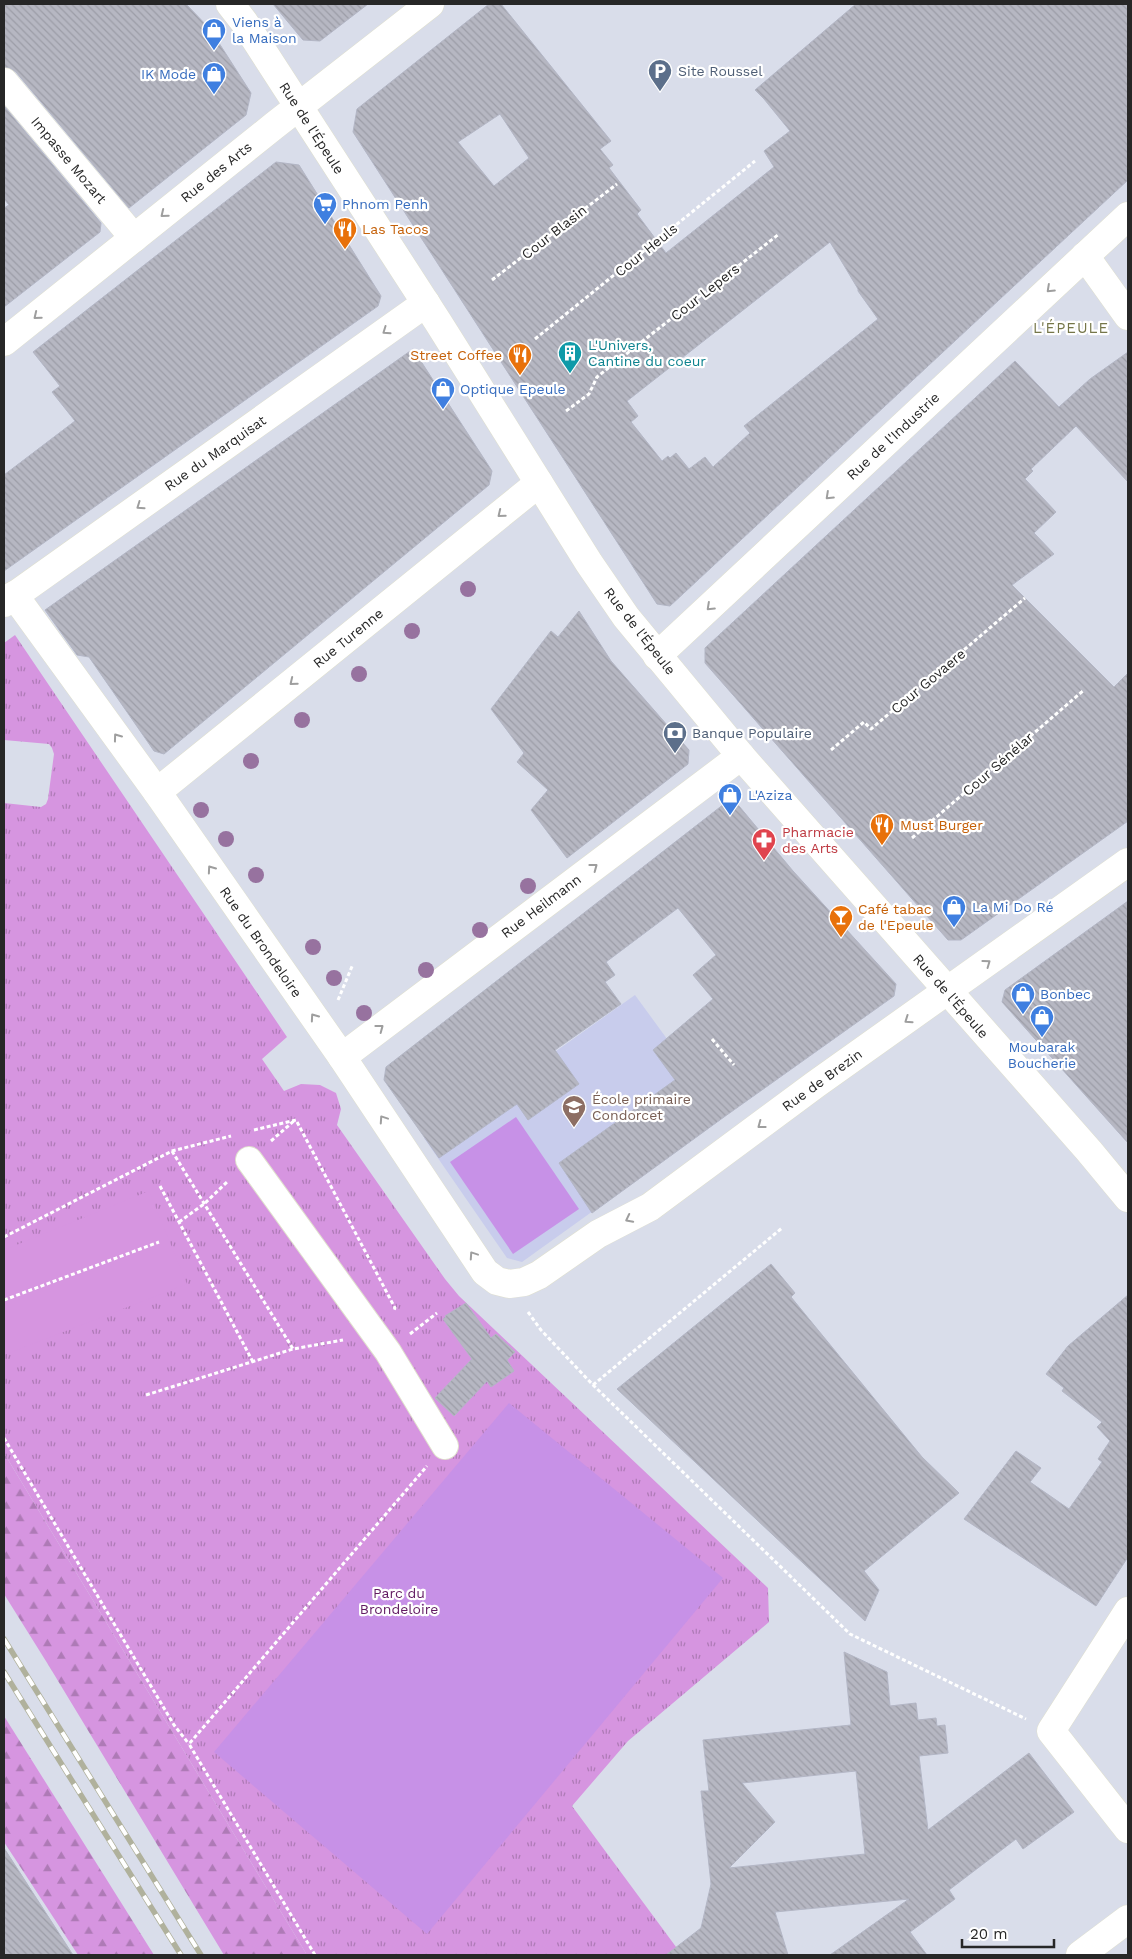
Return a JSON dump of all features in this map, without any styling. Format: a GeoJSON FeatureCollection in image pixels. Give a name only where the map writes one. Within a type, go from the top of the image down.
{"type":"FeatureCollection","features":[{"type":"Feature","properties":{"kind":"street","name":"Rue de l'Épeule"},"geometry":{"type":"LineString","coordinates":[[230,4],[249,30],[426,303],[626,618],[741,756],[1089,1151],[1128,1198]]}},
{"type":"Feature","properties":{"kind":"street","name":"Rue des Arts"},"geometry":{"type":"LineString","coordinates":[[4,342],[430,4]]}},
{"type":"Feature","properties":{"kind":"street","name":"Impasse Mozart"},"geometry":{"type":"LineString","coordinates":[[4,82],[134,238]]}},
{"type":"Feature","properties":{"kind":"street","name":"Rue de l'Industrie"},"geometry":{"type":"LineString","coordinates":[[657,656],[1128,216]]}},
{"type":"Feature","properties":{"kind":"street"},"geometry":{"type":"LineString","coordinates":[[1086,256],[1128,316]]}},
{"type":"Feature","properties":{"kind":"street","name":"Rue du Marquisat"},"geometry":{"type":"LineString","coordinates":[[9,599],[426,303]]}},
{"type":"Feature","properties":{"kind":"street","name":"Rue Turenne"},"geometry":{"type":"LineString","coordinates":[[157,792],[539,483]]}},
{"type":"Feature","properties":{"kind":"street","name":"Rue du Brondeloire"},"geometry":{"type":"LineString","coordinates":[[9,599],[157,792],[342,1057],[484,1272],[497,1281],[509,1284]]}},
{"type":"Feature","properties":{"kind":"street","name":"Rue Heilmann"},"geometry":{"type":"LineString","coordinates":[[342,1057],[741,756]]}},
{"type":"Feature","properties":{"kind":"street","name":"Rue de Brezin"},"geometry":{"type":"LineString","coordinates":[[509,1284],[524,1282],[539,1275],[598,1234],[650,1208],[816,1084],[948,992],[1128,862]]}},
{"type":"Feature","properties":{"kind":"street"},"geometry":{"type":"LineString","coordinates":[[249,1160],[376,1334],[445,1446]]}},
{"type":"Feature","properties":{"kind":"street"},"geometry":{"type":"LineString","coordinates":[[1128,1611],[1051,1731],[1128,1829]]}},
{"type":"Feature","properties":{"kind":"street"},"geometry":{"type":"LineString","coordinates":[[1080,1955],[1128,1920]]}},
{"type":"Feature","properties":{"kind":"path","name":"Cour Heuls"},"geometry":{"type":"LineString","coordinates":[[536,339],[755,161]]}},
{"type":"Feature","properties":{"kind":"path","name":"Cour Blasin"},"geometry":{"type":"LineString","coordinates":[[492,280],[616,184]]}},
{"type":"Feature","properties":{"kind":"path","name":"Cour Lepers"},"geometry":{"type":"LineString","coordinates":[[566,412],[589,394],[597,377],[779,234]]}},
{"type":"Feature","properties":{"kind":"path","name":"Cour Govaere"},"geometry":{"type":"LineString","coordinates":[[831,750],[864,722],[871,729],[1025,598]]}},
{"type":"Feature","properties":{"kind":"path","name":"Cour Sénélar"},"geometry":{"type":"LineString","coordinates":[[912,838],[1084,690]]}},
{"type":"Feature","properties":{"kind":"path"},"geometry":{"type":"LineString","coordinates":[[712,1039],[734,1065]]}},
{"type":"Feature","properties":{"kind":"path"},"geometry":{"type":"LineString","coordinates":[[172,1151],[293,1349]]}},
{"type":"Feature","properties":{"kind":"path"},"geometry":{"type":"LineString","coordinates":[[160,1186],[252,1362]]}},
{"type":"Feature","properties":{"kind":"path"},"geometry":{"type":"LineString","coordinates":[[593,1385],[782,1228]]}},
{"type":"Feature","properties":{"kind":"path"},"geometry":{"type":"LineString","coordinates":[[4,1300],[160,1242]]}},
{"type":"Feature","properties":{"kind":"path"},"geometry":{"type":"LineString","coordinates":[[509,1284],[541,1330],[593,1385],[850,1634],[1051,1731]]}},
{"type":"Feature","properties":{"kind":"path"},"geometry":{"type":"LineString","coordinates":[[146,1395],[293,1349],[376,1334]]}},
{"type":"Feature","properties":{"kind":"path"},"geometry":{"type":"LineString","coordinates":[[4,1438],[174,1725],[189,1744],[315,1955]]}},
{"type":"Feature","properties":{"kind":"path"},"geometry":{"type":"LineString","coordinates":[[189,1744],[445,1446]]}},
{"type":"Feature","properties":{"kind":"shaded area","name":"École primaire Condorcet"},"geometry":{"type":"Polygon","coordinates":[[[635,995],[724,1117],[522,1262],[507,1258],[424,1138],[502,1085],[504,1088],[635,995]]]}},
{"type":"Feature","properties":{"kind":"green space","name":"Parc du Brondeloire"},"geometry":{"type":"Polygon","coordinates":[[[15,635],[287,1037],[262,1059],[284,1091],[301,1084],[320,1085],[336,1093],[341,1109],[337,1125],[445,1279],[459,1296],[768,1588],[769,1622],[628,1741],[572,1806],[682,1955],[307,1955],[4,1453],[4,803],[41,807],[46,804],[54,754],[49,744],[4,740],[4,643],[15,635]]]}},
{"type":"Feature","properties":{"kind":"green space"},"geometry":{"type":"Polygon","coordinates":[[[516,1117],[579,1209],[513,1254],[450,1162],[516,1117]]]}},
{"type":"Feature","properties":{"kind":"green space"},"geometry":{"type":"Polygon","coordinates":[[[149,1191],[187,1284],[4,1355],[4,1250],[149,1191]]]}},
{"type":"Feature","properties":{"kind":"green space"},"geometry":{"type":"Polygon","coordinates":[[[509,1403],[723,1578],[427,1934],[214,1752],[509,1403]]]}},
{"type":"Feature","properties":{"kind":"green space"},"geometry":{"type":"Polygon","coordinates":[[[4,1453],[307,1955],[224,1955],[4,1594],[4,1453]]]}},
{"type":"Feature","properties":{"kind":"green space"},"geometry":{"type":"Polygon","coordinates":[[[4,1716],[154,1955],[78,1955],[4,1842],[4,1716]]]}},
{"type":"Feature","properties":{"kind":"building"},"geometry":{"type":"Polygon","coordinates":[[[4,4],[186,4],[210,29],[251,93],[246,115],[129,208],[16,72],[4,67],[4,4]]]}},
{"type":"Feature","properties":{"kind":"building"},"geometry":{"type":"Polygon","coordinates":[[[273,4],[368,4],[320,41],[303,40],[273,4]]]}},
{"type":"Feature","properties":{"kind":"building"},"geometry":{"type":"Polygon","coordinates":[[[489,4],[501,4],[611,141],[600,149],[613,165],[609,168],[641,210],[637,214],[666,253],[774,167],[764,151],[790,131],[755,90],[856,4],[1128,4],[1128,180],[670,606],[657,604],[353,132],[357,109],[489,4]],[[500,114],[458,142],[494,186],[529,158],[500,114]],[[830,242],[627,401],[638,416],[631,422],[662,461],[676,453],[689,469],[705,457],[713,467],[750,433],[744,426],[878,319],[858,291],[830,242]]]}},
{"type":"Feature","properties":{"kind":"building"},"geometry":{"type":"Polygon","coordinates":[[[4,106],[101,223],[100,232],[4,307],[4,208],[9,205],[4,199],[4,106]]]}},
{"type":"Feature","properties":{"kind":"building"},"geometry":{"type":"Polygon","coordinates":[[[276,162],[299,165],[381,296],[378,306],[4,571],[4,475],[75,421],[52,392],[60,386],[33,352],[276,162]]]}},
{"type":"Feature","properties":{"kind":"building"},"geometry":{"type":"Polygon","coordinates":[[[413,349],[492,471],[489,485],[164,754],[154,751],[89,657],[77,655],[45,610],[413,349]]]}},
{"type":"Feature","properties":{"kind":"building"},"geometry":{"type":"Polygon","coordinates":[[[1128,352],[1128,482],[1076,426],[1031,469],[1033,471],[1025,479],[1056,512],[1034,533],[1054,554],[1012,585],[1114,687],[1128,673],[1128,821],[961,940],[948,940],[705,663],[705,648],[1015,361],[1059,407],[1090,379],[1128,352]]]}},
{"type":"Feature","properties":{"kind":"building"},"geometry":{"type":"Polygon","coordinates":[[[579,611],[611,661],[689,750],[688,764],[567,858],[531,810],[548,790],[517,762],[524,753],[491,709],[551,631],[558,637],[579,611]]]}},
{"type":"Feature","properties":{"kind":"building"},"geometry":{"type":"Polygon","coordinates":[[[724,804],[739,806],[793,871],[896,984],[894,996],[592,1213],[559,1163],[675,1080],[653,1050],[713,999],[693,975],[716,955],[678,908],[606,962],[615,975],[605,982],[621,1004],[555,1050],[579,1084],[528,1120],[517,1104],[439,1158],[384,1080],[386,1067],[724,804]]]}},
{"type":"Feature","properties":{"kind":"building"},"geometry":{"type":"Polygon","coordinates":[[[1128,901],[1128,1143],[1002,1002],[1005,990],[1128,901]]]}},
{"type":"Feature","properties":{"kind":"building"},"geometry":{"type":"Polygon","coordinates":[[[771,1264],[795,1293],[791,1297],[922,1457],[959,1493],[864,1571],[879,1590],[865,1621],[617,1389],[771,1264]]]}},
{"type":"Feature","properties":{"kind":"building"},"geometry":{"type":"Polygon","coordinates":[[[1128,1295],[1128,1557],[1096,1606],[964,1519],[1016,1451],[1041,1468],[1030,1482],[1069,1509],[1102,1462],[1098,1459],[1110,1441],[1097,1427],[1102,1422],[1062,1391],[1064,1388],[1046,1374],[1068,1346],[1128,1295]]]}},
{"type":"Feature","properties":{"kind":"building"},"geometry":{"type":"Polygon","coordinates":[[[466,1303],[491,1338],[496,1334],[515,1352],[507,1360],[514,1371],[491,1387],[487,1381],[454,1416],[435,1398],[472,1359],[443,1319],[466,1303]]]}},
{"type":"Feature","properties":{"kind":"building"},"geometry":{"type":"Polygon","coordinates":[[[844,1652],[887,1672],[890,1706],[916,1703],[918,1720],[936,1718],[937,1726],[945,1725],[948,1753],[919,1756],[928,1830],[1029,1753],[1074,1812],[1023,1849],[1016,1839],[949,1890],[955,1899],[910,1932],[927,1955],[830,1955],[909,1899],[775,1912],[788,1955],[666,1955],[701,1928],[711,1884],[701,1791],[709,1791],[703,1740],[851,1725],[844,1652]],[[856,1771],[742,1783],[775,1822],[729,1868],[865,1854],[856,1771]]]}},
{"type":"Feature","properties":{"kind":"building"},"geometry":{"type":"Polygon","coordinates":[[[4,1848],[73,1955],[4,1955],[4,1848]]]}},
{"type":"Feature","properties":{"kind":"railway"},"geometry":{"type":"LineString","coordinates":[[4,1639],[201,1955]]}},
{"type":"Feature","properties":{"kind":"railway"},"geometry":{"type":"LineString","coordinates":[[4,1672],[181,1955]]}},
{"type":"Feature","properties":{"kind":"place","name":"Viens à la Maison"},"geometry":{"type":"Point","coordinates":[214,51]}},
{"type":"Feature","properties":{"kind":"place","name":"Site Roussel"},"geometry":{"type":"Point","coordinates":[660,92]}},
{"type":"Feature","properties":{"kind":"place","name":"IK Mode"},"geometry":{"type":"Point","coordinates":[214,95]}},
{"type":"Feature","properties":{"kind":"place","name":"Phnom Penh"},"geometry":{"type":"Point","coordinates":[325,225]}},
{"type":"Feature","properties":{"kind":"place","name":"Las Tacos"},"geometry":{"type":"Point","coordinates":[345,250]}},
{"type":"Feature","properties":{"kind":"place","name":"L'Univers, Cantine du coeur"},"geometry":{"type":"Point","coordinates":[570,374]}},
{"type":"Feature","properties":{"kind":"place","name":"Street Coffee"},"geometry":{"type":"Point","coordinates":[520,376]}},
{"type":"Feature","properties":{"kind":"place","name":"Optique Epeule"},"geometry":{"type":"Point","coordinates":[443,410]}},
{"type":"Feature","properties":{"kind":"place","name":"Banque Populaire"},"geometry":{"type":"Point","coordinates":[675,754]}},
{"type":"Feature","properties":{"kind":"place","name":"L'Aziza"},"geometry":{"type":"Point","coordinates":[730,816]}},
{"type":"Feature","properties":{"kind":"place","name":"Must Burger"},"geometry":{"type":"Point","coordinates":[882,846]}},
{"type":"Feature","properties":{"kind":"place","name":"Pharmacie des Arts"},"geometry":{"type":"Point","coordinates":[764,861]}},
{"type":"Feature","properties":{"kind":"place","name":"La Mi Do Ré"},"geometry":{"type":"Point","coordinates":[954,928]}},
{"type":"Feature","properties":{"kind":"place","name":"Café tabac de l'Epeule"},"geometry":{"type":"Point","coordinates":[841,938]}},
{"type":"Feature","properties":{"kind":"place","name":"Bonbec"},"geometry":{"type":"Point","coordinates":[1023,1015]}},
{"type":"Feature","properties":{"kind":"place","name":"Moubarak Boucherie"},"geometry":{"type":"Point","coordinates":[1042,1038]}},
{"type":"Feature","properties":{"kind":"place","name":"École primaire Condorcet"},"geometry":{"type":"Point","coordinates":[574,1128]}},
{"type":"Feature","properties":{"kind":"district","name":"L'ÉPEULE"},"geometry":{"type":"Point","coordinates":[1071,328]}}]}
